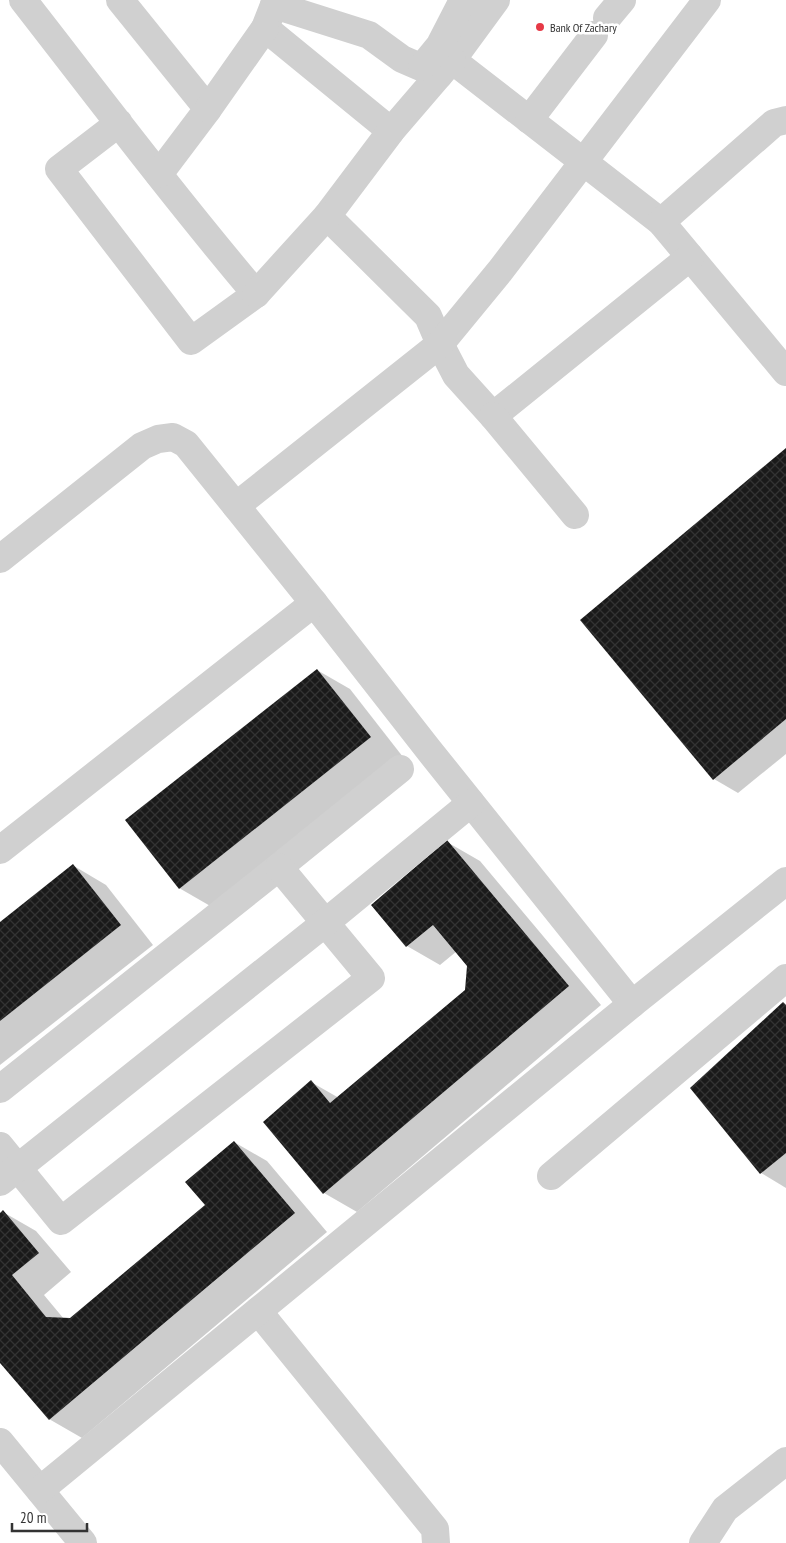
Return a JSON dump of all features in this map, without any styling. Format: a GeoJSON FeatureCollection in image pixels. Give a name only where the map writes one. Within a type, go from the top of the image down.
{"type":"FeatureCollection","features":[{"type":"Feature","properties":{"kind":"lane"},"geometry":{"type":"LineString","coordinates":[[120,0],[208,109]]}},
{"type":"Feature","properties":{"kind":"lane"},"geometry":{"type":"LineString","coordinates":[[236,506],[440,344],[500,271],[707,0]]}},
{"type":"Feature","properties":{"kind":"lane"},"geometry":{"type":"LineString","coordinates":[[119,123],[59,169],[191,341],[256,294],[327,216],[485,1]]}},
{"type":"Feature","properties":{"kind":"lane"},"geometry":{"type":"LineString","coordinates":[[33,4],[119,123],[200,227],[256,294]]}},
{"type":"Feature","properties":{"kind":"lane"},"geometry":{"type":"LineString","coordinates":[[159,174],[208,109],[271,11]]}},
{"type":"Feature","properties":{"kind":"lane"},"geometry":{"type":"LineString","coordinates":[[271,11],[369,35],[402,59],[438,67],[529,120],[661,222],[786,372]]}},
{"type":"Feature","properties":{"kind":"lane"},"geometry":{"type":"LineString","coordinates":[[271,11],[391,131]]}},
{"type":"Feature","properties":{"kind":"lane"},"geometry":{"type":"LineString","coordinates":[[529,120],[608,18]]}},
{"type":"Feature","properties":{"kind":"lane"},"geometry":{"type":"LineString","coordinates":[[661,222],[774,122],[786,120]]}},
{"type":"Feature","properties":{"kind":"lane"},"geometry":{"type":"LineString","coordinates":[[327,216],[428,316],[456,375],[493,416],[575,515]]}},
{"type":"Feature","properties":{"kind":"lane"},"geometry":{"type":"LineString","coordinates":[[493,416],[690,258]]}},
{"type":"Feature","properties":{"kind":"lane"},"geometry":{"type":"LineString","coordinates":[[0,559],[142,446],[173,437],[186,444],[632,1004]]}},
{"type":"Feature","properties":{"kind":"lane"},"geometry":{"type":"LineString","coordinates":[[0,850],[314,603]]}},
{"type":"Feature","properties":{"kind":"lane"},"geometry":{"type":"LineString","coordinates":[[0,1090],[400,768]]}},
{"type":"Feature","properties":{"kind":"lane"},"geometry":{"type":"LineString","coordinates":[[9,1175],[472,803]]}},
{"type":"Feature","properties":{"kind":"lane"},"geometry":{"type":"LineString","coordinates":[[0,1146],[9,1175],[61,1221],[371,978],[279,867]]}},
{"type":"Feature","properties":{"kind":"lane"},"geometry":{"type":"LineString","coordinates":[[40,1490],[632,1004],[786,881]]}},
{"type":"Feature","properties":{"kind":"lane"},"geometry":{"type":"LineString","coordinates":[[552,1176],[786,978]]}},
{"type":"Feature","properties":{"kind":"lane"},"geometry":{"type":"LineString","coordinates":[[258,1312],[435,1529],[436,1543]]}},
{"type":"Feature","properties":{"kind":"lane"},"geometry":{"type":"LineString","coordinates":[[0,1442],[83,1543]]}},
{"type":"Feature","properties":{"kind":"lane"},"geometry":{"type":"LineString","coordinates":[[703,1543],[725,1510],[786,1461]]}},
{"type":"Feature","properties":{"kind":"building"},"geometry":{"type":"Polygon","coordinates":[[[786,448],[786,719],[713,780],[580,620],[786,448]]]}},
{"type":"Feature","properties":{"kind":"building"},"geometry":{"type":"Polygon","coordinates":[[[317,669],[371,737],[179,889],[125,820],[317,669]]]}},
{"type":"Feature","properties":{"kind":"building"},"geometry":{"type":"Polygon","coordinates":[[[447,840],[569,986],[323,1194],[263,1122],[311,1080],[330,1103],[465,990],[467,966],[433,925],[406,947],[371,905],[447,840]]]}},
{"type":"Feature","properties":{"kind":"building"},"geometry":{"type":"Polygon","coordinates":[[[73,864],[121,925],[0,1021],[0,922],[73,864]]]}},
{"type":"Feature","properties":{"kind":"building"},"geometry":{"type":"Polygon","coordinates":[[[783,1002],[786,1005],[786,1153],[760,1174],[690,1088],[783,1002]]]}},
{"type":"Feature","properties":{"kind":"building"},"geometry":{"type":"Polygon","coordinates":[[[234,1141],[295,1213],[49,1420],[0,1363],[0,1213],[3,1210],[39,1253],[12,1275],[46,1317],[70,1318],[205,1205],[185,1182],[234,1141]]]}},
{"type":"Feature","properties":{"kind":"place","name":"Bank Of Zachary"},"geometry":{"type":"Point","coordinates":[540,27]}}]}
